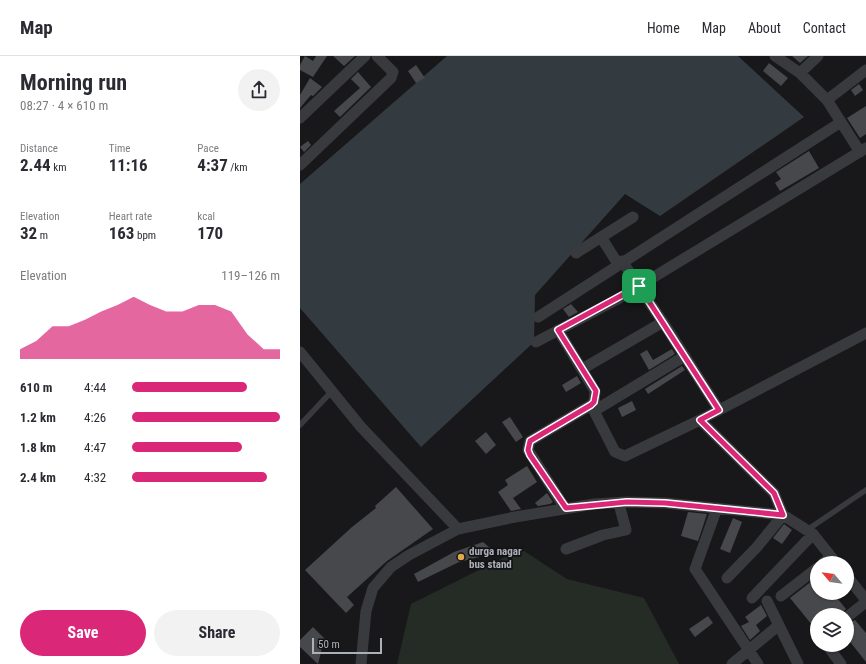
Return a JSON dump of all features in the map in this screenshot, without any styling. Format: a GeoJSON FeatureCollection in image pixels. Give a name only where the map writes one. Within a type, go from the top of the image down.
{"type":"FeatureCollection","features":[{"type":"Feature","properties":{"kind":"street"},"geometry":{"type":"LineString","coordinates":[[300,118],[365,56]]}},
{"type":"Feature","properties":{"kind":"street"},"geometry":{"type":"LineString","coordinates":[[300,165],[391,78],[393,72],[377,56]]}},
{"type":"Feature","properties":{"kind":"street"},"geometry":{"type":"LineString","coordinates":[[536,342],[639,286],[863,150],[841,122],[827,100],[800,73],[775,56]]}},
{"type":"Feature","properties":{"kind":"street"},"geometry":{"type":"LineString","coordinates":[[800,73],[818,56]]}},
{"type":"Feature","properties":{"kind":"street"},"geometry":{"type":"LineString","coordinates":[[827,100],[864,75]]}},
{"type":"Feature","properties":{"kind":"street"},"geometry":{"type":"LineString","coordinates":[[538,317],[620,262],[841,122]]}},
{"type":"Feature","properties":{"kind":"street"},"geometry":{"type":"LineString","coordinates":[[576,252],[633,217]]}},
{"type":"Feature","properties":{"kind":"street"},"geometry":{"type":"LineString","coordinates":[[601,237],[639,286],[719,410]]}},
{"type":"Feature","properties":{"kind":"street"},"geometry":{"type":"LineString","coordinates":[[582,369],[663,322]]}},
{"type":"Feature","properties":{"kind":"street"},"geometry":{"type":"LineString","coordinates":[[558,330],[596,391],[592,408],[615,452],[625,456],[700,420],[866,333]]}},
{"type":"Feature","properties":{"kind":"street"},"geometry":{"type":"LineString","coordinates":[[300,352],[361,427],[458,529]]}},
{"type":"Feature","properties":{"kind":"street"},"geometry":{"type":"LineString","coordinates":[[566,508],[530,455],[528,443],[685,356]]}},
{"type":"Feature","properties":{"kind":"street"},"geometry":{"type":"LineString","coordinates":[[700,420],[774,493],[783,515]]}},
{"type":"Feature","properties":{"kind":"street"},"geometry":{"type":"LineString","coordinates":[[361,664],[366,611],[373,588],[391,567],[409,555],[458,529],[566,508],[619,504],[665,503],[783,515],[810,532],[827,556]]}},
{"type":"Feature","properties":{"kind":"street"},"geometry":{"type":"LineString","coordinates":[[566,549],[603,535],[626,530],[619,504]]}},
{"type":"Feature","properties":{"kind":"street"},"geometry":{"type":"LineString","coordinates":[[717,508],[695,569],[758,664]]}},
{"type":"Feature","properties":{"kind":"street"},"geometry":{"type":"LineString","coordinates":[[727,578],[757,547],[783,515]]}},
{"type":"Feature","properties":{"kind":"street"},"geometry":{"type":"LineString","coordinates":[[752,598],[810,532]]}},
{"type":"Feature","properties":{"kind":"street"},"geometry":{"type":"LineString","coordinates":[[781,596],[810,573]]}},
{"type":"Feature","properties":{"kind":"street"},"geometry":{"type":"LineString","coordinates":[[854,585],[866,601],[854,611]]}},
{"type":"Feature","properties":{"kind":"street"},"geometry":{"type":"LineString","coordinates":[[767,601],[798,664]]}},
{"type":"Feature","properties":{"kind":"street"},"geometry":{"type":"LineString","coordinates":[[732,664],[748,648],[779,625]]}},
{"type":"Feature","properties":{"kind":"street"},"geometry":{"type":"LineString","coordinates":[[832,652],[841,664]]}},
{"type":"Feature","properties":{"kind":"lane"},"geometry":{"type":"LineString","coordinates":[[300,425],[332,391]]}},
{"type":"Feature","properties":{"kind":"lane"},"geometry":{"type":"LineString","coordinates":[[810,532],[866,490]]}},
{"type":"Feature","properties":{"kind":"shaded area"},"geometry":{"type":"Polygon","coordinates":[[[447,56],[738,56],[804,117],[660,216],[625,194],[535,295],[534,342],[421,447],[300,308],[300,184],[447,56]]]}},
{"type":"Feature","properties":{"kind":"shaded area"},"geometry":{"type":"Polygon","coordinates":[[[521,549],[567,579],[644,598],[679,664],[397,664],[411,604],[521,549]]]}},
{"type":"Feature","properties":{"kind":"building"},"geometry":{"type":"Polygon","coordinates":[[[305,56],[313,61],[316,56],[327,56],[313,77],[300,70],[300,65],[305,56]]]}},
{"type":"Feature","properties":{"kind":"building"},"geometry":{"type":"Polygon","coordinates":[[[333,56],[355,56],[344,66],[333,56]]]}},
{"type":"Feature","properties":{"kind":"building"},"geometry":{"type":"Polygon","coordinates":[[[792,56],[808,56],[800,63],[792,56]]]}},
{"type":"Feature","properties":{"kind":"building"},"geometry":{"type":"Polygon","coordinates":[[[769,63],[788,78],[781,86],[763,71],[769,63]]]}},
{"type":"Feature","properties":{"kind":"building"},"geometry":{"type":"Polygon","coordinates":[[[416,65],[425,78],[416,83],[408,71],[416,65]]]}},
{"type":"Feature","properties":{"kind":"building"},"geometry":{"type":"Polygon","coordinates":[[[358,72],[371,87],[340,117],[334,111],[360,88],[351,79],[358,72]]]}},
{"type":"Feature","properties":{"kind":"building"},"geometry":{"type":"Polygon","coordinates":[[[310,78],[322,87],[313,96],[311,95],[300,108],[300,95],[310,78]]]}},
{"type":"Feature","properties":{"kind":"building"},"geometry":{"type":"Polygon","coordinates":[[[859,84],[863,90],[855,96],[851,90],[859,84]]]}},
{"type":"Feature","properties":{"kind":"building"},"geometry":{"type":"Polygon","coordinates":[[[866,106],[866,134],[860,138],[847,118],[866,106]]]}},
{"type":"Feature","properties":{"kind":"building"},"geometry":{"type":"Polygon","coordinates":[[[308,141],[311,145],[304,152],[300,147],[308,141]]]}},
{"type":"Feature","properties":{"kind":"building"},"geometry":{"type":"Polygon","coordinates":[[[809,151],[819,168],[780,191],[775,183],[781,179],[776,172],[809,151]]]}},
{"type":"Feature","properties":{"kind":"building"},"geometry":{"type":"Polygon","coordinates":[[[571,304],[578,312],[569,317],[563,309],[571,304]]]}},
{"type":"Feature","properties":{"kind":"building"},"geometry":{"type":"Polygon","coordinates":[[[672,349],[675,354],[649,370],[640,354],[647,350],[653,360],[672,349]]]}},
{"type":"Feature","properties":{"kind":"building"},"geometry":{"type":"Polygon","coordinates":[[[682,366],[685,370],[648,394],[645,389],[682,366]]]}},
{"type":"Feature","properties":{"kind":"building"},"geometry":{"type":"Polygon","coordinates":[[[577,376],[581,383],[566,392],[562,385],[577,376]]]}},
{"type":"Feature","properties":{"kind":"building"},"geometry":{"type":"Polygon","coordinates":[[[632,401],[636,410],[622,417],[618,408],[632,401]]]}},
{"type":"Feature","properties":{"kind":"building"},"geometry":{"type":"Polygon","coordinates":[[[510,417],[523,437],[516,442],[502,422],[510,417]]]}},
{"type":"Feature","properties":{"kind":"building"},"geometry":{"type":"Polygon","coordinates":[[[486,432],[496,445],[486,454],[475,441],[486,432]]]}},
{"type":"Feature","properties":{"kind":"building"},"geometry":{"type":"Polygon","coordinates":[[[527,466],[537,482],[513,498],[521,509],[511,511],[498,492],[508,485],[505,480],[527,466]]]}},
{"type":"Feature","properties":{"kind":"building"},"geometry":{"type":"Polygon","coordinates":[[[396,487],[433,529],[387,561],[347,597],[354,605],[346,613],[305,570],[352,527],[376,508],[375,506],[396,487]]]}},
{"type":"Feature","properties":{"kind":"building"},"geometry":{"type":"Polygon","coordinates":[[[547,493],[553,502],[538,506],[535,503],[547,493]]]}},
{"type":"Feature","properties":{"kind":"building"},"geometry":{"type":"Polygon","coordinates":[[[688,512],[707,514],[698,541],[681,536],[688,512]]]}},
{"type":"Feature","properties":{"kind":"building"},"geometry":{"type":"Polygon","coordinates":[[[733,518],[742,522],[730,553],[720,549],[733,518]]]}},
{"type":"Feature","properties":{"kind":"building"},"geometry":{"type":"Polygon","coordinates":[[[784,524],[792,530],[782,544],[773,538],[784,524]]]}},
{"type":"Feature","properties":{"kind":"building","name":"durga nagar bus stand"},"geometry":{"type":"Polygon","coordinates":[[[483,542],[496,553],[459,562],[418,582],[414,574],[454,552],[483,542]]]}},
{"type":"Feature","properties":{"kind":"building"},"geometry":{"type":"Polygon","coordinates":[[[810,582],[810,600],[839,600],[845,608],[810,608],[810,622],[790,598],[810,582]]]}},
{"type":"Feature","properties":{"kind":"building"},"geometry":{"type":"Polygon","coordinates":[[[761,605],[767,616],[756,625],[760,631],[750,640],[741,626],[749,622],[745,617],[761,605]]]}},
{"type":"Feature","properties":{"kind":"building"},"geometry":{"type":"Polygon","coordinates":[[[708,616],[713,623],[695,637],[689,629],[708,616]]]}},
{"type":"Feature","properties":{"kind":"building"},"geometry":{"type":"Polygon","coordinates":[[[854,620],[866,633],[866,662],[854,647],[854,620]]]}},
{"type":"Feature","properties":{"kind":"building"},"geometry":{"type":"Polygon","coordinates":[[[313,627],[326,640],[323,644],[318,664],[300,647],[300,640],[313,627]]]}},
{"type":"Feature","properties":{"kind":"place","name":"durga nagar bus stand"},"geometry":{"type":"Point","coordinates":[461,557]}},
{"type":"Feature","properties":{"kind":"route"},"geometry":{"type":"LineString","coordinates":[[639,286],[696,372],[719,410],[700,420],[774,493],[783,515],[665,503],[627,502],[619,504],[594,504],[566,508],[530,455],[528,443],[530,441],[591,405],[596,397],[596,391],[558,330],[616,300],[639,286]]}}]}
